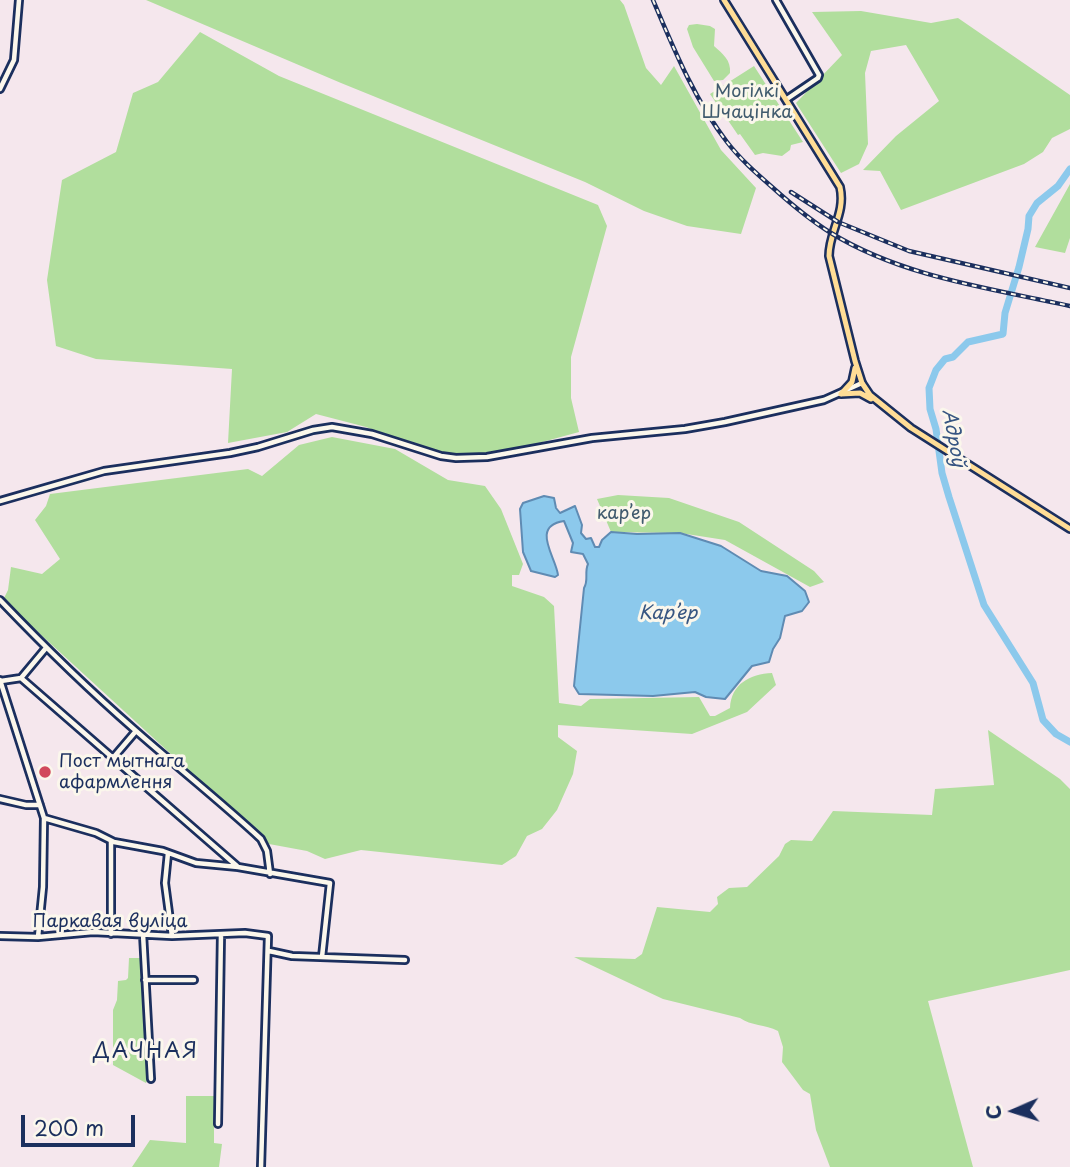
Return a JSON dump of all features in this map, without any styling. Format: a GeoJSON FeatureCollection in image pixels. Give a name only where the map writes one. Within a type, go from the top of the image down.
{"type":"FeatureCollection","features":[{"type":"Feature","properties":{"kind":"main road"},"geometry":{"type":"LineString","coordinates":[[724,0],[840,187],[842,207],[830,239],[829,256],[855,361],[864,386],[878,404]]}},
{"type":"Feature","properties":{"kind":"main road"},"geometry":{"type":"LineString","coordinates":[[844,394],[852,382],[855,361]]}},
{"type":"Feature","properties":{"kind":"main road"},"geometry":{"type":"LineString","coordinates":[[844,394],[863,394],[911,428],[1070,529]]}},
{"type":"Feature","properties":{"kind":"street"},"geometry":{"type":"LineString","coordinates":[[0,89],[14,60],[19,0]]}},
{"type":"Feature","properties":{"kind":"street"},"geometry":{"type":"LineString","coordinates":[[776,0],[820,75],[787,99]]}},
{"type":"Feature","properties":{"kind":"street"},"geometry":{"type":"LineString","coordinates":[[0,501],[104,471],[230,453],[332,427],[356,429],[441,456],[475,458],[592,438],[699,427],[807,404],[864,386]]}},
{"type":"Feature","properties":{"kind":"street"},"geometry":{"type":"LineString","coordinates":[[0,600],[136,731],[261,839],[267,851],[270,874]]}},
{"type":"Feature","properties":{"kind":"street"},"geometry":{"type":"LineString","coordinates":[[38,937],[43,887],[44,818],[1,684],[22,678],[47,648]]}},
{"type":"Feature","properties":{"kind":"street"},"geometry":{"type":"LineString","coordinates":[[22,678],[237,867]]}},
{"type":"Feature","properties":{"kind":"street"},"geometry":{"type":"LineString","coordinates":[[113,758],[136,731]]}},
{"type":"Feature","properties":{"kind":"street"},"geometry":{"type":"LineString","coordinates":[[0,799],[40,805]]}},
{"type":"Feature","properties":{"kind":"street"},"geometry":{"type":"LineString","coordinates":[[44,818],[96,833],[111,841],[168,853],[196,863],[330,883],[322,957]]}},
{"type":"Feature","properties":{"kind":"street"},"geometry":{"type":"LineString","coordinates":[[111,841],[111,934]]}},
{"type":"Feature","properties":{"kind":"street"},"geometry":{"type":"LineString","coordinates":[[168,853],[165,883],[172,936]]}},
{"type":"Feature","properties":{"kind":"street"},"geometry":{"type":"LineString","coordinates":[[227,867],[230,860]]}},
{"type":"Feature","properties":{"kind":"street","name":"Паркавая вуліца"},"geometry":{"type":"LineString","coordinates":[[0,936],[38,937],[93,932],[172,936],[264,934],[268,936],[269,951]]}},
{"type":"Feature","properties":{"kind":"street"},"geometry":{"type":"LineString","coordinates":[[143,934],[151,1079]]}},
{"type":"Feature","properties":{"kind":"street"},"geometry":{"type":"LineString","coordinates":[[218,1124],[221,934]]}},
{"type":"Feature","properties":{"kind":"street"},"geometry":{"type":"LineString","coordinates":[[261,1167],[269,951],[292,956],[405,960]]}},
{"type":"Feature","properties":{"kind":"street"},"geometry":{"type":"LineString","coordinates":[[145,980],[194,980]]}},
{"type":"Feature","properties":{"kind":"green space"},"geometry":{"type":"Polygon","coordinates":[[[146,0],[620,0],[646,68],[661,85],[674,66],[721,150],[756,188],[741,234],[687,226],[644,211],[585,182],[146,0]]]}},
{"type":"Feature","properties":{"kind":"green space"},"geometry":{"type":"Polygon","coordinates":[[[861,11],[931,23],[958,18],[1070,95],[1070,129],[1052,138],[1043,152],[1024,164],[901,210],[880,171],[863,170],[896,136],[939,101],[906,45],[871,51],[865,73],[868,144],[859,164],[841,173],[796,103],[842,55],[812,12],[861,11]]]}},
{"type":"Feature","properties":{"kind":"green space"},"geometry":{"type":"Polygon","coordinates":[[[697,24],[715,29],[714,46],[726,58],[730,68],[730,73],[723,80],[714,81],[693,47],[687,29],[689,25],[697,24]]]}},
{"type":"Feature","properties":{"kind":"green space"},"geometry":{"type":"Polygon","coordinates":[[[200,32],[279,76],[598,205],[607,226],[571,357],[571,398],[579,432],[502,453],[433,453],[366,427],[316,414],[287,432],[228,443],[232,369],[96,359],[56,346],[47,280],[62,180],[116,152],[133,93],[158,82],[200,32]]]}},
{"type":"Feature","properties":{"kind":"green space","name":"Могілкі Шчацінка"},"geometry":{"type":"Polygon","coordinates":[[[754,66],[803,142],[791,145],[790,150],[782,156],[763,153],[755,155],[710,94],[754,66]]]}},
{"type":"Feature","properties":{"kind":"green space"},"geometry":{"type":"Polygon","coordinates":[[[1070,184],[1070,238],[1065,253],[1035,247],[1070,184]]]}},
{"type":"Feature","properties":{"kind":"green space"},"geometry":{"type":"Polygon","coordinates":[[[332,437],[395,449],[448,480],[485,486],[501,509],[523,564],[519,575],[512,575],[512,586],[544,597],[554,606],[559,703],[581,706],[590,699],[699,697],[710,716],[715,716],[730,708],[734,693],[749,678],[772,673],[776,685],[747,712],[692,734],[558,725],[558,737],[577,751],[573,774],[557,810],[542,829],[527,836],[516,856],[502,865],[361,850],[325,859],[307,851],[269,844],[3,600],[8,590],[11,567],[42,574],[60,559],[35,520],[46,506],[50,494],[248,469],[262,476],[299,445],[332,437]]]}},
{"type":"Feature","properties":{"kind":"green space","name":"карʼер"},"geometry":{"type":"Polygon","coordinates":[[[618,495],[669,498],[739,522],[814,571],[824,582],[810,587],[725,540],[680,533],[611,532],[597,499],[618,495]]]}},
{"type":"Feature","properties":{"kind":"green space"},"geometry":{"type":"Polygon","coordinates":[[[988,730],[1060,779],[1070,789],[1070,970],[928,1001],[973,1167],[830,1167],[816,1130],[810,1094],[803,1090],[782,1062],[783,1047],[778,1031],[740,1018],[663,999],[574,957],[635,959],[642,954],[657,907],[710,912],[718,904],[717,897],[729,888],[747,887],[779,856],[785,844],[791,840],[812,841],[833,811],[932,815],[935,789],[994,785],[988,730]]]}},
{"type":"Feature","properties":{"kind":"green space"},"geometry":{"type":"Polygon","coordinates":[[[129,958],[140,958],[148,1079],[146,1083],[113,1065],[113,1010],[117,1000],[118,981],[128,978],[129,958]]]}},
{"type":"Feature","properties":{"kind":"green space"},"geometry":{"type":"Polygon","coordinates":[[[186,1096],[214,1096],[214,1143],[222,1144],[219,1167],[132,1167],[150,1140],[186,1143],[186,1096]]]}},
{"type":"Feature","properties":{"kind":"water","name":"Карʼер"},"geometry":{"type":"Polygon","coordinates":[[[544,496],[554,498],[560,513],[575,506],[582,525],[581,533],[586,539],[591,538],[595,547],[599,547],[611,532],[680,533],[721,546],[761,571],[787,576],[805,591],[809,602],[802,611],[785,616],[780,638],[769,662],[752,666],[725,699],[706,697],[695,692],[653,696],[579,694],[574,686],[588,564],[583,554],[571,552],[573,543],[564,521],[548,529],[547,536],[558,575],[555,577],[531,571],[523,552],[520,509],[523,503],[544,496]]]}},
{"type":"Feature","properties":{"kind":"waterway","name":"Адроў"},"geometry":{"type":"LineString","coordinates":[[1070,169],[1058,186],[1037,203],[1029,216],[1019,267],[1005,313],[1003,334],[968,342],[953,357],[945,359],[936,370],[929,388],[930,409],[936,429],[942,473],[984,605],[1033,683],[1043,720],[1056,734],[1070,742]]}},
{"type":"Feature","properties":{"kind":"railway"},"geometry":{"type":"LineString","coordinates":[[653,0],[677,55],[715,126],[754,171],[816,223],[859,248],[917,271],[1070,306]]}},
{"type":"Feature","properties":{"kind":"railway"},"geometry":{"type":"LineString","coordinates":[[791,192],[838,222],[909,251],[1070,288]]}},
{"type":"Feature","properties":{"kind":"place","name":"Пост мытнага афармлення"},"geometry":{"type":"Point","coordinates":[45,772]}},
{"type":"Feature","properties":{"kind":"district","name":"ДАЧНАЯ"},"geometry":{"type":"Point","coordinates":[146,1052]}}]}
